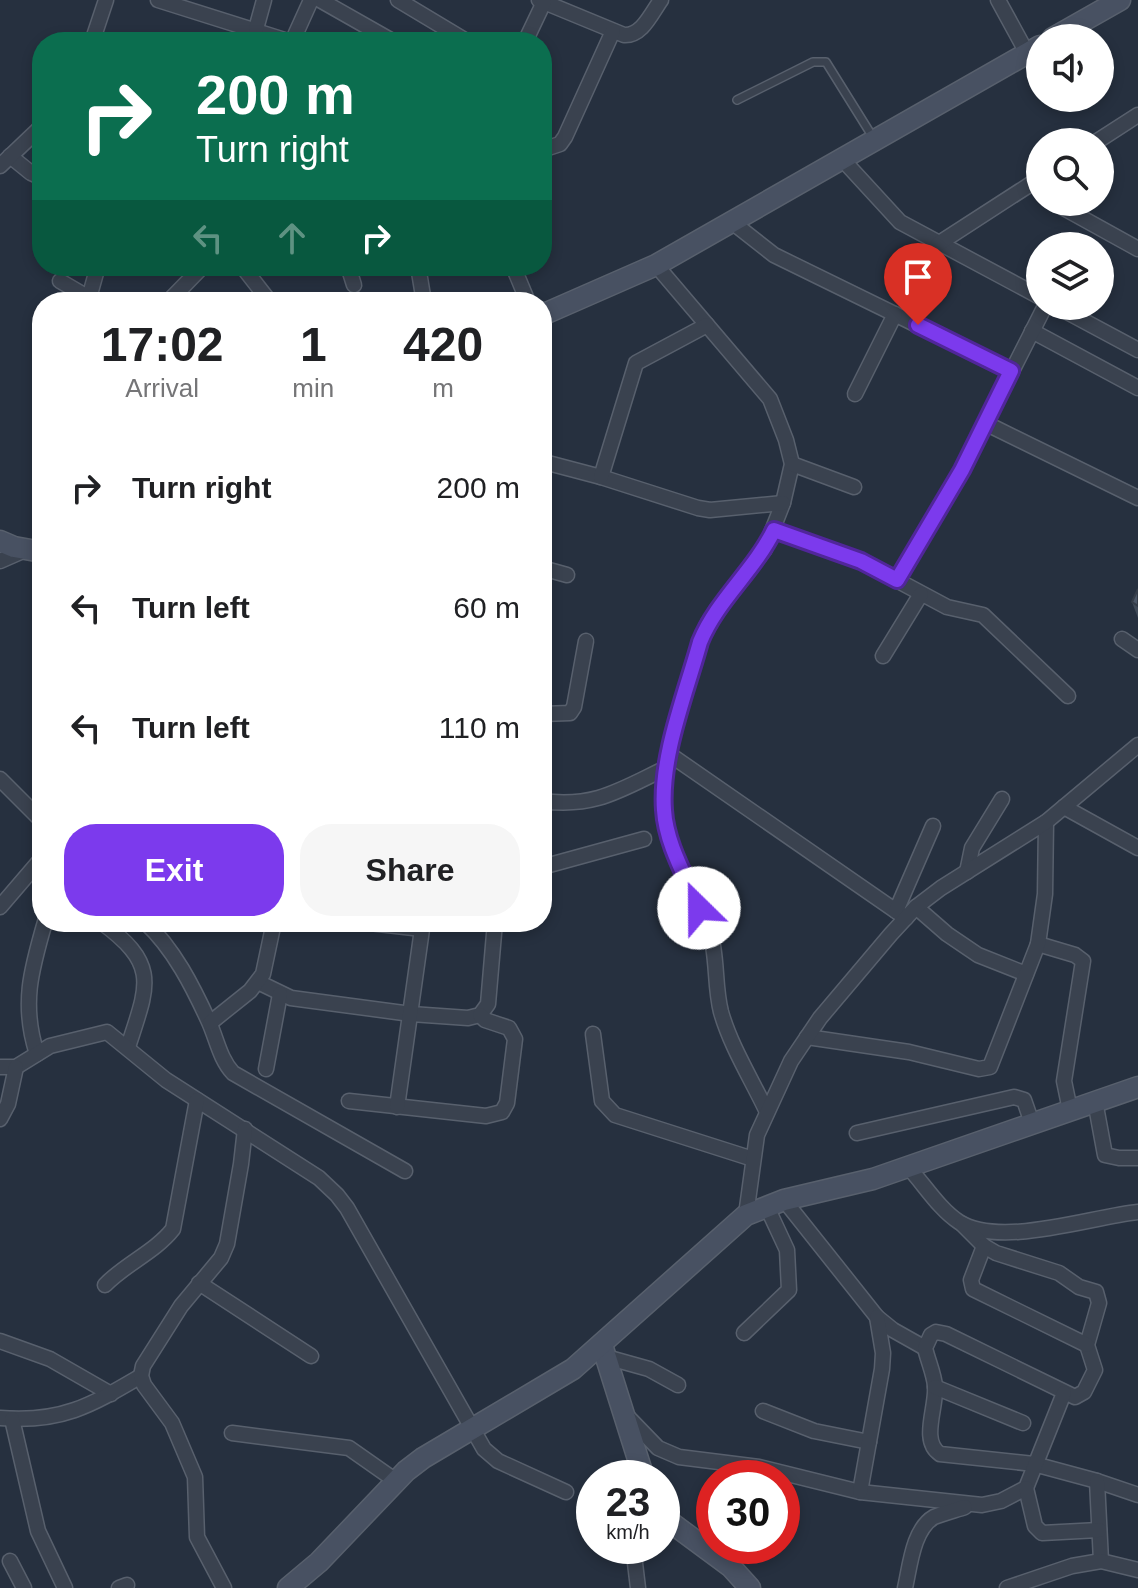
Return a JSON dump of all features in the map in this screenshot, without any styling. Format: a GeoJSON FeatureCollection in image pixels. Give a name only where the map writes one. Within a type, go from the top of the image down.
{"type":"FeatureCollection","features":[{"type":"Feature","properties":{"kind":"street"},"geometry":{"type":"LineString","coordinates":[[95,32],[106,0]]}},
{"type":"Feature","properties":{"kind":"street"},"geometry":{"type":"LineString","coordinates":[[158,0],[185,4],[264,32]]}},
{"type":"Feature","properties":{"kind":"street"},"geometry":{"type":"LineString","coordinates":[[256,29],[264,0]]}},
{"type":"Feature","properties":{"kind":"street"},"geometry":{"type":"LineString","coordinates":[[297,32],[311,0]]}},
{"type":"Feature","properties":{"kind":"street"},"geometry":{"type":"LineString","coordinates":[[320,0],[376,32]]}},
{"type":"Feature","properties":{"kind":"street"},"geometry":{"type":"LineString","coordinates":[[398,0],[451,32]]}},
{"type":"Feature","properties":{"kind":"street"},"geometry":{"type":"LineString","coordinates":[[529,32],[542,1],[624,35],[637,33],[661,0]]}},
{"type":"Feature","properties":{"kind":"street"},"geometry":{"type":"LineString","coordinates":[[998,0],[1026,39]]}},
{"type":"Feature","properties":{"kind":"street"},"geometry":{"type":"LineString","coordinates":[[1078,24],[1120,0]]}},
{"type":"Feature","properties":{"kind":"street"},"geometry":{"type":"LineString","coordinates":[[552,147],[560,144],[565,137],[613,31]]}},
{"type":"Feature","properties":{"kind":"street"},"geometry":{"type":"LineString","coordinates":[[552,311],[656,265],[1026,55]]}},
{"type":"Feature","properties":{"kind":"street"},"geometry":{"type":"LineString","coordinates":[[1114,130],[1138,115]]}},
{"type":"Feature","properties":{"kind":"street"},"geometry":{"type":"LineString","coordinates":[[32,135],[5,161],[32,173]]}},
{"type":"Feature","properties":{"kind":"street"},"geometry":{"type":"LineString","coordinates":[[843,160],[900,222],[1026,290]]}},
{"type":"Feature","properties":{"kind":"street"},"geometry":{"type":"LineString","coordinates":[[938,244],[1026,187]]}},
{"type":"Feature","properties":{"kind":"street"},"geometry":{"type":"LineString","coordinates":[[1078,216],[1138,249]]}},
{"type":"Feature","properties":{"kind":"street"},"geometry":{"type":"LineString","coordinates":[[732,222],[774,255],[1011,371]]}},
{"type":"Feature","properties":{"kind":"street"},"geometry":{"type":"LineString","coordinates":[[656,265],[770,399],[792,464],[774,530],[754,565],[708,623],[700,642],[668,761],[664,810],[667,830],[715,952],[720,1009],[767,1112]]}},
{"type":"Feature","properties":{"kind":"street"},"geometry":{"type":"LineString","coordinates":[[178,292],[193,276]]}},
{"type":"Feature","properties":{"kind":"street"},"geometry":{"type":"LineString","coordinates":[[250,276],[262,292]]}},
{"type":"Feature","properties":{"kind":"street"},"geometry":{"type":"LineString","coordinates":[[351,276],[354,285]]}},
{"type":"Feature","properties":{"kind":"street"},"geometry":{"type":"LineString","coordinates":[[60,281],[79,292]]}},
{"type":"Feature","properties":{"kind":"street"},"geometry":{"type":"LineString","coordinates":[[855,394],[895,314]]}},
{"type":"Feature","properties":{"kind":"street"},"geometry":{"type":"LineString","coordinates":[[897,580],[962,470],[1038,320]]}},
{"type":"Feature","properties":{"kind":"street"},"geometry":{"type":"LineString","coordinates":[[1082,320],[1138,350]]}},
{"type":"Feature","properties":{"kind":"street"},"geometry":{"type":"LineString","coordinates":[[601,477],[636,363],[707,325]]}},
{"type":"Feature","properties":{"kind":"street"},"geometry":{"type":"LineString","coordinates":[[1032,331],[1138,388]]}},
{"type":"Feature","properties":{"kind":"street"},"geometry":{"type":"LineString","coordinates":[[985,423],[1138,498]]}},
{"type":"Feature","properties":{"kind":"street"},"geometry":{"type":"LineString","coordinates":[[552,464],[710,510],[783,503]]}},
{"type":"Feature","properties":{"kind":"street"},"geometry":{"type":"LineString","coordinates":[[792,464],[854,487]]}},
{"type":"Feature","properties":{"kind":"street"},"geometry":{"type":"LineString","coordinates":[[774,530],[861,561],[947,607],[983,615],[1068,696]]}},
{"type":"Feature","properties":{"kind":"street"},"geometry":{"type":"LineString","coordinates":[[0,541],[32,550]]}},
{"type":"Feature","properties":{"kind":"street"},"geometry":{"type":"LineString","coordinates":[[0,561],[32,552]]}},
{"type":"Feature","properties":{"kind":"street"},"geometry":{"type":"LineString","coordinates":[[552,571],[567,575]]}},
{"type":"Feature","properties":{"kind":"street"},"geometry":{"type":"LineString","coordinates":[[883,656],[921,594]]}},
{"type":"Feature","properties":{"kind":"street"},"geometry":{"type":"LineString","coordinates":[[1122,639],[1138,650]]}},
{"type":"Feature","properties":{"kind":"street"},"geometry":{"type":"LineString","coordinates":[[552,714],[570,713],[574,707],[586,641]]}},
{"type":"Feature","properties":{"kind":"street"},"geometry":{"type":"LineString","coordinates":[[746,1215],[757,1135],[791,1061],[906,912],[1046,822],[1138,745]]}},
{"type":"Feature","properties":{"kind":"street"},"geometry":{"type":"LineString","coordinates":[[552,802],[579,804],[595,800],[668,761]]}},
{"type":"Feature","properties":{"kind":"street"},"geometry":{"type":"LineString","coordinates":[[668,761],[978,955],[1026,974]]}},
{"type":"Feature","properties":{"kind":"street"},"geometry":{"type":"LineString","coordinates":[[0,779],[32,811]]}},
{"type":"Feature","properties":{"kind":"street"},"geometry":{"type":"LineString","coordinates":[[967,872],[972,848],[1002,799]]}},
{"type":"Feature","properties":{"kind":"street"},"geometry":{"type":"LineString","coordinates":[[1064,807],[1138,848]]}},
{"type":"Feature","properties":{"kind":"street"},"geometry":{"type":"LineString","coordinates":[[807,1037],[909,1052],[985,1069],[993,1062],[1038,944],[1045,894],[1046,822]]}},
{"type":"Feature","properties":{"kind":"street"},"geometry":{"type":"LineString","coordinates":[[906,912],[933,826]]}},
{"type":"Feature","properties":{"kind":"street"},"geometry":{"type":"LineString","coordinates":[[552,864],[644,839]]}},
{"type":"Feature","properties":{"kind":"street"},"geometry":{"type":"LineString","coordinates":[[0,907],[32,872]]}},
{"type":"Feature","properties":{"kind":"street"},"geometry":{"type":"LineString","coordinates":[[37,1054],[30,1031],[30,974],[42,932]]}},
{"type":"Feature","properties":{"kind":"street"},"geometry":{"type":"LineString","coordinates":[[115,932],[143,964],[145,992],[128,1047]]}},
{"type":"Feature","properties":{"kind":"street"},"geometry":{"type":"LineString","coordinates":[[154,932],[182,969],[210,1023],[225,1065],[233,1073],[405,1171]]}},
{"type":"Feature","properties":{"kind":"street"},"geometry":{"type":"LineString","coordinates":[[210,1023],[258,982],[263,974],[272,932]]}},
{"type":"Feature","properties":{"kind":"street"},"geometry":{"type":"LineString","coordinates":[[397,1107],[422,932]]}},
{"type":"Feature","properties":{"kind":"street"},"geometry":{"type":"LineString","coordinates":[[258,982],[291,998],[411,1014],[468,1018],[480,1015],[488,1004],[494,932]]}},
{"type":"Feature","properties":{"kind":"street"},"geometry":{"type":"LineString","coordinates":[[1038,944],[1075,955],[1083,961],[1064,1081],[1070,1110]]}},
{"type":"Feature","properties":{"kind":"street"},"geometry":{"type":"LineString","coordinates":[[266,1069],[280,994]]}},
{"type":"Feature","properties":{"kind":"street"},"geometry":{"type":"LineString","coordinates":[[349,1101],[486,1116],[502,1112],[507,1103],[515,1039],[509,1028],[485,1020],[480,1015]]}},
{"type":"Feature","properties":{"kind":"street"},"geometry":{"type":"LineString","coordinates":[[0,1067],[16,1067],[50,1046],[107,1032],[166,1080],[319,1178],[337,1195],[400,1298],[472,1430],[489,1455],[566,1492]]}},
{"type":"Feature","properties":{"kind":"street"},"geometry":{"type":"LineString","coordinates":[[593,1034],[602,1101],[615,1115],[753,1159]]}},
{"type":"Feature","properties":{"kind":"street"},"geometry":{"type":"LineString","coordinates":[[0,1119],[8,1104],[16,1067]]}},
{"type":"Feature","properties":{"kind":"street"},"geometry":{"type":"LineString","coordinates":[[288,1588],[319,1562],[396,1481],[423,1458],[604,1351],[746,1215],[775,1203],[873,1179],[1138,1087]]}},
{"type":"Feature","properties":{"kind":"street"},"geometry":{"type":"LineString","coordinates":[[857,1133],[1014,1097],[1024,1100],[1032,1123]]}},
{"type":"Feature","properties":{"kind":"street"},"geometry":{"type":"LineString","coordinates":[[105,1285],[119,1270],[166,1239],[173,1229],[197,1100]]}},
{"type":"Feature","properties":{"kind":"street"},"geometry":{"type":"LineString","coordinates":[[1095,1101],[1105,1155],[1138,1158]]}},
{"type":"Feature","properties":{"kind":"street"},"geometry":{"type":"LineString","coordinates":[[224,1588],[197,1537],[197,1490],[185,1451],[172,1423],[144,1385],[141,1376],[143,1366],[181,1306],[221,1258],[227,1244],[245,1129]]}},
{"type":"Feature","properties":{"kind":"street"},"geometry":{"type":"LineString","coordinates":[[908,1167],[984,1246],[1008,1259],[1059,1273],[1079,1287],[1096,1292],[1099,1303],[1087,1345],[1095,1370],[1080,1396],[1075,1397],[946,1334],[936,1332],[931,1335],[925,1348],[935,1387],[930,1441],[933,1449],[940,1454],[1034,1464],[1138,1495]]}},
{"type":"Feature","properties":{"kind":"street"},"geometry":{"type":"LineString","coordinates":[[775,1203],[877,1317],[925,1348]]}},
{"type":"Feature","properties":{"kind":"street"},"geometry":{"type":"LineString","coordinates":[[744,1333],[789,1290],[787,1250],[775,1203]]}},
{"type":"Feature","properties":{"kind":"street"},"geometry":{"type":"LineString","coordinates":[[962,1224],[992,1231],[1041,1230],[1087,1219],[1138,1212]]}},
{"type":"Feature","properties":{"kind":"street"},"geometry":{"type":"LineString","coordinates":[[984,1246],[971,1280],[973,1289],[1087,1345]]}},
{"type":"Feature","properties":{"kind":"street"},"geometry":{"type":"LineString","coordinates":[[199,1283],[311,1356]]}},
{"type":"Feature","properties":{"kind":"street"},"geometry":{"type":"LineString","coordinates":[[860,1492],[882,1369],[883,1353],[877,1317]]}},
{"type":"Feature","properties":{"kind":"street"},"geometry":{"type":"LineString","coordinates":[[0,1341],[50,1359],[111,1394]]}},
{"type":"Feature","properties":{"kind":"street"},"geometry":{"type":"LineString","coordinates":[[604,1351],[649,1369],[678,1385]]}},
{"type":"Feature","properties":{"kind":"street"},"geometry":{"type":"LineString","coordinates":[[604,1351],[638,1460]]}},
{"type":"Feature","properties":{"kind":"street"},"geometry":{"type":"LineString","coordinates":[[65,1588],[38,1531],[6,1418],[54,1417],[84,1409],[141,1376]]}},
{"type":"Feature","properties":{"kind":"street"},"geometry":{"type":"LineString","coordinates":[[935,1387],[1023,1423]]}},
{"type":"Feature","properties":{"kind":"street"},"geometry":{"type":"LineString","coordinates":[[1064,1393],[1026,1488],[1035,1526],[1042,1533],[1099,1530]]}},
{"type":"Feature","properties":{"kind":"street"},"geometry":{"type":"LineString","coordinates":[[763,1411],[814,1431],[869,1442]]}},
{"type":"Feature","properties":{"kind":"street"},"geometry":{"type":"LineString","coordinates":[[623,1412],[667,1454],[759,1467],[860,1492],[970,1505]]}},
{"type":"Feature","properties":{"kind":"street"},"geometry":{"type":"LineString","coordinates":[[232,1433],[349,1448],[396,1481]]}},
{"type":"Feature","properties":{"kind":"street"},"geometry":{"type":"LineString","coordinates":[[1097,1481],[1101,1561]]}},
{"type":"Feature","properties":{"kind":"street"},"geometry":{"type":"LineString","coordinates":[[905,1588],[918,1537],[933,1518],[970,1505],[1001,1501],[1026,1488]]}},
{"type":"Feature","properties":{"kind":"street"},"geometry":{"type":"LineString","coordinates":[[680,1529],[731,1567],[750,1588]]}},
{"type":"Feature","properties":{"kind":"street"},"geometry":{"type":"LineString","coordinates":[[10,1561],[24,1588]]}},
{"type":"Feature","properties":{"kind":"street"},"geometry":{"type":"LineString","coordinates":[[1007,1588],[1035,1584],[1072,1566],[1101,1561],[1138,1570]]}},
{"type":"Feature","properties":{"kind":"street"},"geometry":{"type":"LineString","coordinates":[[635,1564],[638,1588]]}},
{"type":"Feature","properties":{"kind":"lane"},"geometry":{"type":"LineString","coordinates":[[737,100],[813,62],[826,62],[875,142]]}},
{"type":"Feature","properties":{"kind":"building"},"geometry":{"type":"Polygon","coordinates":[[[1138,589],[1138,606],[1132,602],[1138,589]]]}},
{"type":"Feature","properties":{"kind":"route"},"geometry":{"type":"LineString","coordinates":[[699,908],[667,830],[664,810],[666,768],[708,623],[754,565],[774,530],[861,561],[897,580],[962,470],[1011,371],[918,325]]}}]}
